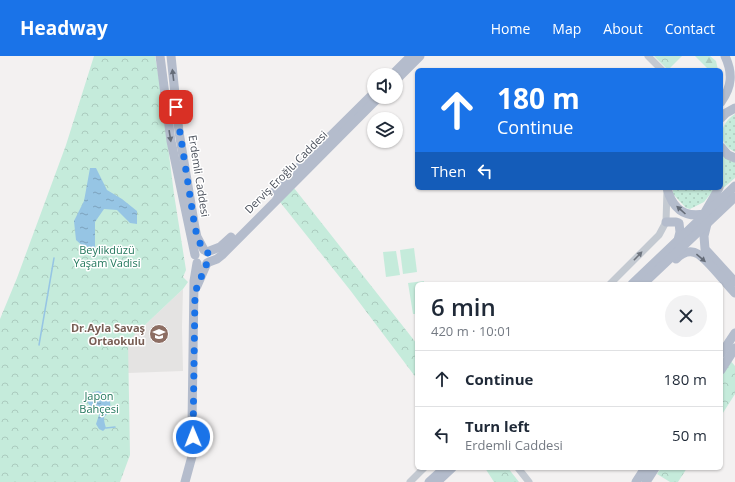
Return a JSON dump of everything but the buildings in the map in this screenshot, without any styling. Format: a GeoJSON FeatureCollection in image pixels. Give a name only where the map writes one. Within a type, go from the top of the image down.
{"type":"FeatureCollection","features":[{"type":"Feature","properties":{"kind":"main road","name":"Erdemli Caddesi"},"geometry":{"type":"LineString","coordinates":[[160,56],[171,141],[196,259]]}},
{"type":"Feature","properties":{"kind":"main road","name":"Erdemli Caddesi"},"geometry":{"type":"LineString","coordinates":[[171,56],[178,120],[197,237],[207,257]]}},
{"type":"Feature","properties":{"kind":"main road"},"geometry":{"type":"LineString","coordinates":[[399,68],[411,56]]}},
{"type":"Feature","properties":{"kind":"main road"},"geometry":{"type":"LineString","coordinates":[[403,73],[420,56]]}},
{"type":"Feature","properties":{"kind":"main road"},"geometry":{"type":"LineString","coordinates":[[726,56],[735,65]]}},
{"type":"Feature","properties":{"kind":"main road"},"geometry":{"type":"LineString","coordinates":[[723,99],[731,81],[726,56]]}},
{"type":"Feature","properties":{"kind":"main road","name":"Derviş Eroğlu Caddesi"},"geometry":{"type":"LineString","coordinates":[[196,259],[198,251],[207,257],[217,259],[222,255],[274,197],[359,112],[367,102]]}},
{"type":"Feature","properties":{"kind":"main road","name":"Derviş Eroğlu Caddesi"},"geometry":{"type":"LineString","coordinates":[[359,112],[370,104]]}},
{"type":"Feature","properties":{"kind":"main road"},"geometry":{"type":"LineString","coordinates":[[723,116],[735,108]]}},
{"type":"Feature","properties":{"kind":"main road"},"geometry":{"type":"LineString","coordinates":[[723,149],[728,155],[735,158]]}},
{"type":"Feature","properties":{"kind":"main road"},"geometry":{"type":"LineString","coordinates":[[644,282],[706,219],[735,186]]}},
{"type":"Feature","properties":{"kind":"main road"},"geometry":{"type":"LineString","coordinates":[[668,190],[670,198],[686,214],[706,219]]}},
{"type":"Feature","properties":{"kind":"main road"},"geometry":{"type":"LineString","coordinates":[[718,190],[706,219],[704,236],[705,249],[735,282]]}},
{"type":"Feature","properties":{"kind":"main road"},"geometry":{"type":"LineString","coordinates":[[634,282],[677,241],[734,199]]}},
{"type":"Feature","properties":{"kind":"main road"},"geometry":{"type":"LineString","coordinates":[[666,222],[679,223],[680,232],[677,241]]}},
{"type":"Feature","properties":{"kind":"main road"},"geometry":{"type":"LineString","coordinates":[[644,282],[659,273],[682,254],[687,252],[699,255],[735,293]]}},
{"type":"Feature","properties":{"kind":"main road"},"geometry":{"type":"LineString","coordinates":[[196,259],[202,265],[207,257]]}},
{"type":"Feature","properties":{"kind":"main road"},"geometry":{"type":"LineString","coordinates":[[195,293],[207,257]]}},
{"type":"Feature","properties":{"kind":"main road"},"geometry":{"type":"LineString","coordinates":[[185,482],[194,449],[192,425],[194,281],[196,259]]}},
{"type":"Feature","properties":{"kind":"main road"},"geometry":{"type":"LineString","coordinates":[[723,365],[735,333]]}},
{"type":"Feature","properties":{"kind":"main road"},"geometry":{"type":"LineString","coordinates":[[429,482],[438,470]]}},
{"type":"Feature","properties":{"kind":"main road"},"geometry":{"type":"LineString","coordinates":[[429,482],[441,470]]}},
{"type":"Feature","properties":{"kind":"main road"},"geometry":{"type":"LineString","coordinates":[[437,482],[450,470]]}},
{"type":"Feature","properties":{"kind":"main road"},"geometry":{"type":"LineString","coordinates":[[636,482],[644,470]]}},
{"type":"Feature","properties":{"kind":"main road"},"geometry":{"type":"LineString","coordinates":[[646,482],[654,470]]}},
{"type":"Feature","properties":{"kind":"street"},"geometry":{"type":"LineString","coordinates":[[648,56],[660,68]]}},
{"type":"Feature","properties":{"kind":"street"},"geometry":{"type":"LineString","coordinates":[[612,282],[659,235],[666,222],[667,190]]}},
{"type":"Feature","properties":{"kind":"street"},"geometry":{"type":"LineString","coordinates":[[410,482],[422,470]]}},
{"type":"Feature","properties":{"kind":"street"},"geometry":{"type":"LineString","coordinates":[[520,470],[529,482]]}},
{"type":"Feature","properties":{"kind":"shaded area","name":"Dr.Ayla Savaş Ortaokulu"},"geometry":{"type":"Polygon","coordinates":[[[183,289],[183,371],[128,373],[128,341],[183,289]]]}},
{"type":"Feature","properties":{"kind":"green space","name":"Beylikdüzü Yaşam Vadisi"},"geometry":{"type":"Polygon","coordinates":[[[94,56],[155,56],[186,270],[183,277],[188,282],[183,289],[128,341],[130,455],[120,482],[0,482],[0,319],[17,278],[66,145],[94,56]]]}},
{"type":"Feature","properties":{"kind":"green space"},"geometry":{"type":"Polygon","coordinates":[[[654,56],[682,56],[670,68],[666,68],[654,56]]]}},
{"type":"Feature","properties":{"kind":"green space"},"geometry":{"type":"Polygon","coordinates":[[[695,56],[710,56],[716,61],[718,68],[707,68],[695,56]]]}},
{"type":"Feature","properties":{"kind":"green space"},"geometry":{"type":"Polygon","coordinates":[[[735,114],[735,152],[729,148],[723,141],[723,128],[735,114]]]}},
{"type":"Feature","properties":{"kind":"green space"},"geometry":{"type":"Polygon","coordinates":[[[723,154],[735,161],[735,178],[723,188],[723,154]]]}},
{"type":"Feature","properties":{"kind":"green space"},"geometry":{"type":"Polygon","coordinates":[[[294,188],[415,341],[415,376],[350,290],[280,202],[294,188]]]}},
{"type":"Feature","properties":{"kind":"green space"},"geometry":{"type":"Polygon","coordinates":[[[673,190],[713,190],[704,202],[690,209],[686,208],[673,194],[673,190]]]}},
{"type":"Feature","properties":{"kind":"green space"},"geometry":{"type":"Polygon","coordinates":[[[414,248],[417,272],[403,274],[400,250],[414,248]]]}},
{"type":"Feature","properties":{"kind":"green space"},"geometry":{"type":"Polygon","coordinates":[[[396,251],[400,275],[386,277],[383,252],[396,251]]]}},
{"type":"Feature","properties":{"kind":"green space"},"geometry":{"type":"Polygon","coordinates":[[[415,282],[415,314],[413,314],[408,283],[415,282]]]}},
{"type":"Feature","properties":{"kind":"green space"},"geometry":{"type":"Polygon","coordinates":[[[729,359],[735,366],[735,394],[723,413],[723,372],[729,359]]]}},
{"type":"Feature","properties":{"kind":"green space"},"geometry":{"type":"Polygon","coordinates":[[[486,470],[510,470],[519,482],[494,482],[486,470]]]}},
{"type":"Feature","properties":{"kind":"green space"},"geometry":{"type":"Polygon","coordinates":[[[660,470],[686,470],[678,482],[670,482],[657,474],[660,470]]]}},
{"type":"Feature","properties":{"kind":"water"},"geometry":{"type":"Polygon","coordinates":[[[90,168],[96,168],[107,190],[122,199],[137,211],[137,224],[130,223],[117,210],[104,209],[95,222],[95,250],[87,250],[76,240],[74,221],[84,201],[90,168]]]}},
{"type":"Feature","properties":{"kind":"water"},"geometry":{"type":"Polygon","coordinates":[[[98,391],[105,394],[110,402],[110,409],[104,418],[106,428],[103,431],[99,429],[96,424],[100,412],[90,406],[87,401],[89,395],[98,391]]]}},
{"type":"Feature","properties":{"kind":"waterway"},"geometry":{"type":"LineString","coordinates":[[39,345],[54,258]]}},
{"type":"Feature","properties":{"kind":"waterway"},"geometry":{"type":"LineString","coordinates":[[106,428],[115,427]]}},
{"type":"Feature","properties":{"kind":"place","name":"Dr.Ayla Savaş Ortaokulu"},"geometry":{"type":"Point","coordinates":[159,334]}},
{"type":"Feature","properties":{"kind":"route"},"geometry":{"type":"LineString","coordinates":[[176,107],[197,237],[204,250],[210,257],[209,262],[207,263],[199,279],[195,293],[193,437]]}},
{"type":"Feature","properties":{"kind":"park label","name":"Japon Bahçesi"},"geometry":{"type":"Point","coordinates":[99,402]}}]}
